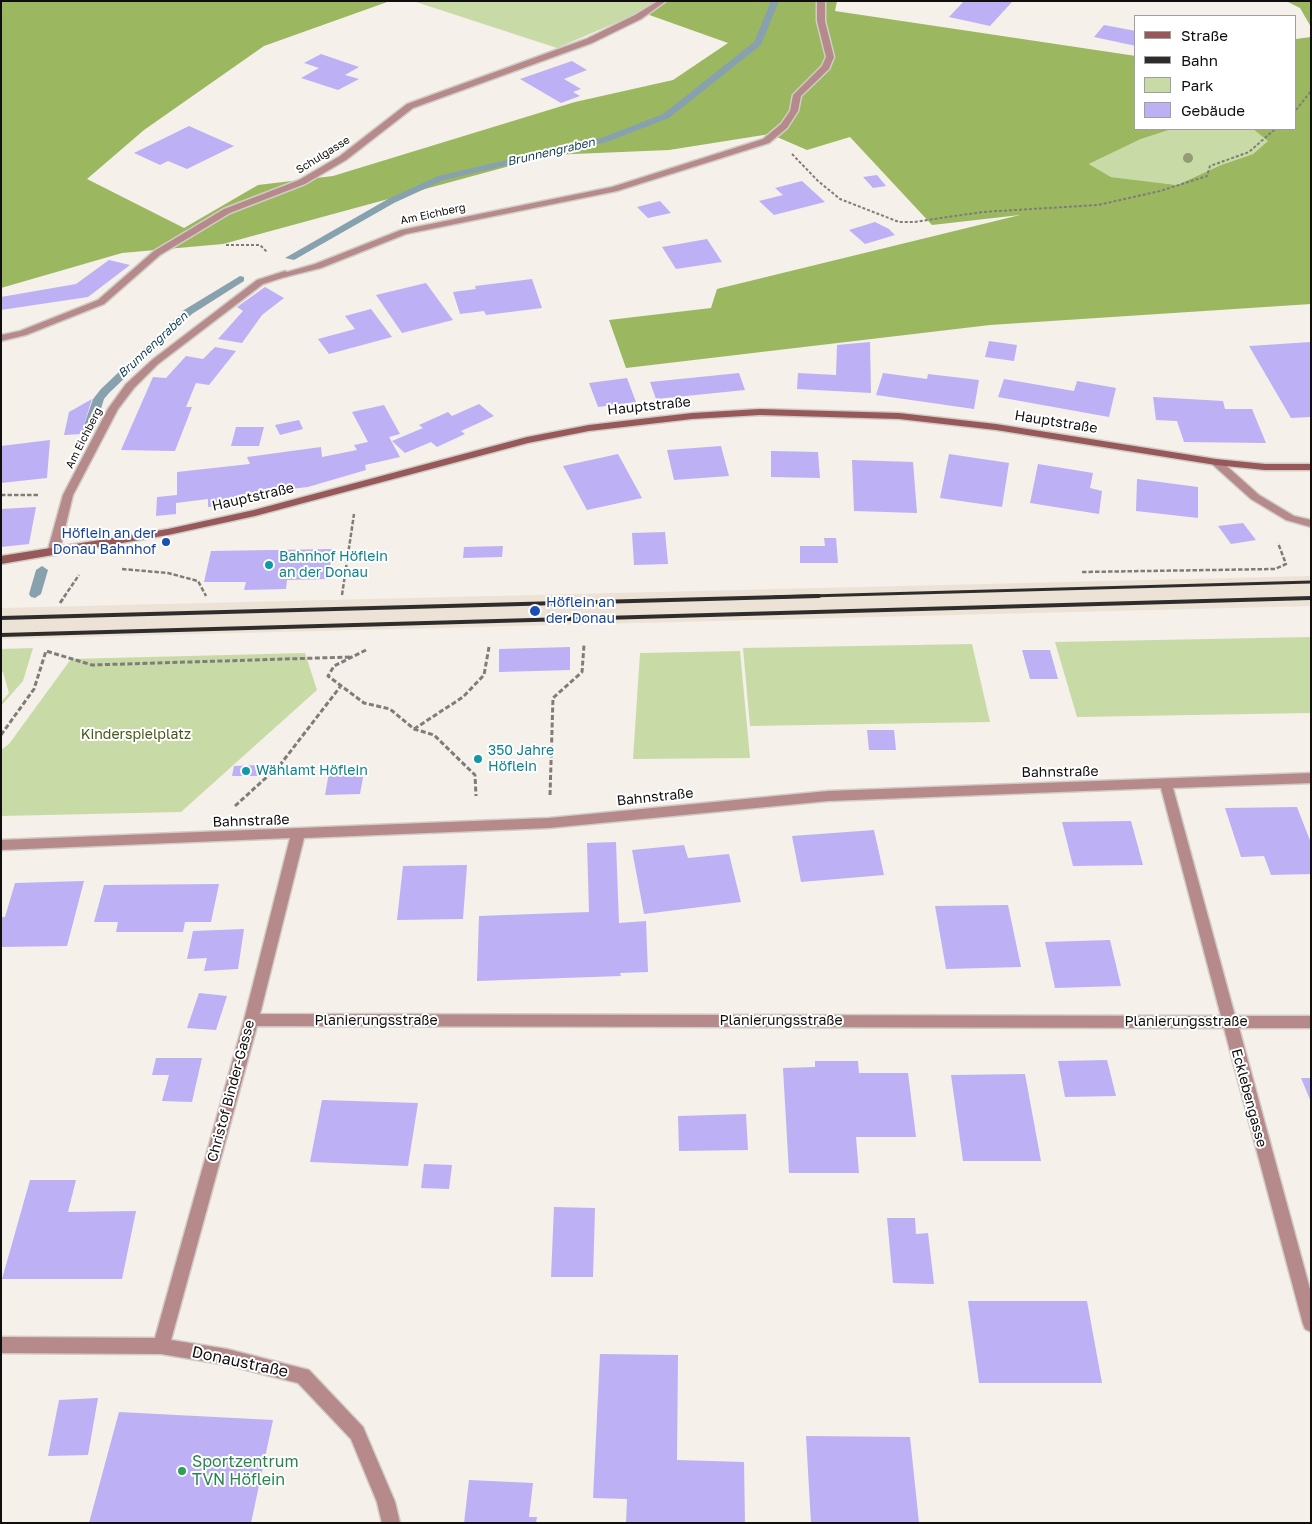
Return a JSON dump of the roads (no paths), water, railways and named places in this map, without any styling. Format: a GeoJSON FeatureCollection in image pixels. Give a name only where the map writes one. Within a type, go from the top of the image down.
{"type":"FeatureCollection","features":[{"type":"Feature","properties":{"kind":"main road","name":"Hauptstraße"},"geometry":{"type":"LineString","coordinates":[[1,560],[53,553],[168,532],[358,486],[527,440],[580,429],[692,416],[760,412],[899,416],[996,428],[1216,462],[1265,467],[1311,467]]}},
{"type":"Feature","properties":{"kind":"street","name":"Schulgasse"},"geometry":{"type":"LineString","coordinates":[[1,338],[55,321],[101,302],[157,253],[227,211],[302,182],[343,158],[410,106],[589,42],[638,17],[663,1]]}},
{"type":"Feature","properties":{"kind":"street","name":"Am Eichberg"},"geometry":{"type":"LineString","coordinates":[[53,553],[68,495],[113,409],[130,386],[155,362],[260,282],[318,266],[404,232],[614,188],[766,141],[784,126],[794,111],[797,95],[826,67],[830,57],[821,22],[821,1]]}},
{"type":"Feature","properties":{"kind":"street"},"geometry":{"type":"LineString","coordinates":[[1216,462],[1255,497],[1290,518],[1311,524]]}},
{"type":"Feature","properties":{"kind":"street","name":"Bahnstraße"},"geometry":{"type":"LineString","coordinates":[[1,845],[549,823],[828,796],[1311,778]]}},
{"type":"Feature","properties":{"kind":"street","name":"Ecklebengasse"},"geometry":{"type":"LineString","coordinates":[[1166,784],[1311,1324]]}},
{"type":"Feature","properties":{"kind":"street","name":"Christof Binder-Gasse"},"geometry":{"type":"LineString","coordinates":[[161,1346],[251,1020],[298,834]]}},
{"type":"Feature","properties":{"kind":"street","name":"Planierungsstraße"},"geometry":{"type":"LineString","coordinates":[[251,1020],[1311,1022]]}},
{"type":"Feature","properties":{"kind":"street","name":"Donaustraße"},"geometry":{"type":"LineString","coordinates":[[1,1345],[161,1346],[227,1357],[303,1376],[357,1432],[386,1502],[391,1523]]}},
{"type":"Feature","properties":{"kind":"waterway","name":"Brunnengraben"},"geometry":{"type":"LineString","coordinates":[[290,258],[391,201],[441,178],[604,140],[666,116],[758,43],[775,1]]}},
{"type":"Feature","properties":{"kind":"waterway","name":"Brunnengraben"},"geometry":{"type":"LineString","coordinates":[[88,431],[99,399],[105,391],[188,312],[240,279]]}},
{"type":"Feature","properties":{"kind":"waterway","name":"Brunnengraben"},"geometry":{"type":"LineString","coordinates":[[35,594],[42,570]]}},
{"type":"Feature","properties":{"kind":"railway"},"geometry":{"type":"LineString","coordinates":[[774,597],[1311,582]]}},
{"type":"Feature","properties":{"kind":"railway"},"geometry":{"type":"LineString","coordinates":[[1,618],[819,596]]}},
{"type":"Feature","properties":{"kind":"railway"},"geometry":{"type":"LineString","coordinates":[[1,635],[1311,598]]}},
{"type":"Feature","properties":{"kind":"place","name":"Höflein an der Donau Bahnhof"},"geometry":{"type":"Point","coordinates":[166,542]}},
{"type":"Feature","properties":{"kind":"place","name":"Bahnhof Höflein an der Donau"},"geometry":{"type":"Point","coordinates":[269,565]}},
{"type":"Feature","properties":{"kind":"place","name":"Höflein an der Donau"},"geometry":{"type":"Point","coordinates":[535,611]}},
{"type":"Feature","properties":{"kind":"place","name":"350 Jahre Höflein"},"geometry":{"type":"Point","coordinates":[478,759]}},
{"type":"Feature","properties":{"kind":"place","name":"Wählamt Höflein"},"geometry":{"type":"Point","coordinates":[246,771]}},
{"type":"Feature","properties":{"kind":"place","name":"Sportzentrum TVN Höflein"},"geometry":{"type":"Point","coordinates":[182,1471]}},
{"type":"Feature","properties":{"kind":"park label","name":"Kinderspielplatz"},"geometry":{"type":"Point","coordinates":[136,735]}}]}
